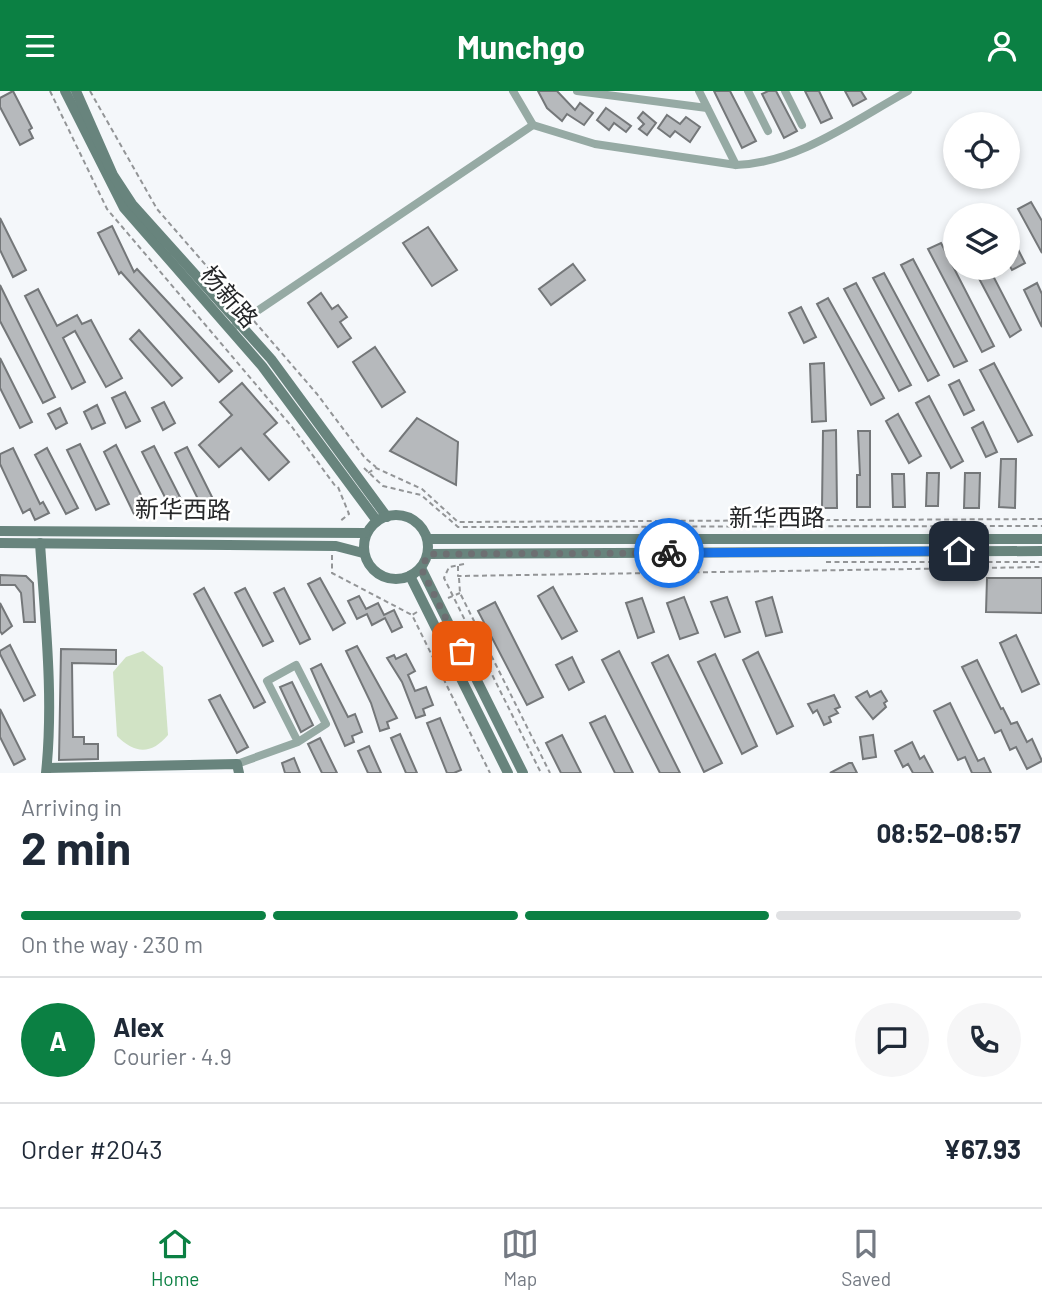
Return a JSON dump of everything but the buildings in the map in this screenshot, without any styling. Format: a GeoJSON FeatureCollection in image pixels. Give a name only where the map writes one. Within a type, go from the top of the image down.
{"type":"FeatureCollection","features":[{"type":"Feature","properties":{"kind":"main road","name":"杨新路"},"geometry":{"type":"LineString","coordinates":[[65,91],[124,208],[235,327]]}},
{"type":"Feature","properties":{"kind":"main road","name":"杨新路"},"geometry":{"type":"LineString","coordinates":[[76,91],[113,175],[132,204],[235,327],[262,366],[382,519]]}},
{"type":"Feature","properties":{"kind":"main road"},"geometry":{"type":"LineString","coordinates":[[402,516],[416,522],[428,539],[429,554],[421,568],[400,581],[387,578],[366,562],[363,553],[365,533],[382,519],[402,516]]}},
{"type":"Feature","properties":{"kind":"main road","name":"新华西路"},"geometry":{"type":"LineString","coordinates":[[0,531],[365,533]]}},
{"type":"Feature","properties":{"kind":"main road","name":"新华西路"},"geometry":{"type":"LineString","coordinates":[[428,539],[1042,539]]}},
{"type":"Feature","properties":{"kind":"main road","name":"新华西路"},"geometry":{"type":"LineString","coordinates":[[0,543],[332,546],[363,553]]}},
{"type":"Feature","properties":{"kind":"main road"},"geometry":{"type":"LineString","coordinates":[[40,543],[47,613],[46,771],[238,768]]}},
{"type":"Feature","properties":{"kind":"main road","name":"新华西路"},"geometry":{"type":"LineString","coordinates":[[429,554],[1042,551]]}},
{"type":"Feature","properties":{"kind":"main road"},"geometry":{"type":"LineString","coordinates":[[421,568],[523,773]]}},
{"type":"Feature","properties":{"kind":"main road"},"geometry":{"type":"LineString","coordinates":[[410,576],[508,773]]}},
{"type":"Feature","properties":{"kind":"street"},"geometry":{"type":"LineString","coordinates":[[513,91],[533,125],[595,144],[736,165],[759,164],[802,149],[908,91]]}},
{"type":"Feature","properties":{"kind":"street"},"geometry":{"type":"LineString","coordinates":[[577,91],[707,109]]}},
{"type":"Feature","properties":{"kind":"street"},"geometry":{"type":"LineString","coordinates":[[699,91],[736,165]]}},
{"type":"Feature","properties":{"kind":"street"},"geometry":{"type":"LineString","coordinates":[[748,91],[768,131]]}},
{"type":"Feature","properties":{"kind":"street"},"geometry":{"type":"LineString","coordinates":[[785,91],[802,125]]}},
{"type":"Feature","properties":{"kind":"street"},"geometry":{"type":"LineString","coordinates":[[235,327],[533,125]]}},
{"type":"Feature","properties":{"kind":"street"},"geometry":{"type":"LineString","coordinates":[[238,768],[298,742],[326,724],[296,665],[267,681],[298,742]]}},
{"type":"Feature","properties":{"kind":"path"},"geometry":{"type":"LineString","coordinates":[[50,91],[107,209],[292,426],[337,488]]}},
{"type":"Feature","properties":{"kind":"path"},"geometry":{"type":"LineString","coordinates":[[90,91],[157,209],[317,394],[365,458],[376,468]]}},
{"type":"Feature","properties":{"kind":"path"},"geometry":{"type":"LineString","coordinates":[[363,467],[383,486],[421,495],[458,527],[1042,526]]}},
{"type":"Feature","properties":{"kind":"path"},"geometry":{"type":"LineString","coordinates":[[458,527],[458,522],[1042,519]]}},
{"type":"Feature","properties":{"kind":"path"},"geometry":{"type":"LineString","coordinates":[[817,562],[1042,562]]}},
{"type":"Feature","properties":{"kind":"path"},"geometry":{"type":"LineString","coordinates":[[466,563],[449,567],[444,578],[541,773]]}},
{"type":"Feature","properties":{"kind":"path"},"geometry":{"type":"LineString","coordinates":[[458,565],[460,593],[550,773]]}},
{"type":"Feature","properties":{"kind":"path"},"geometry":{"type":"LineString","coordinates":[[458,576],[1042,567]]}},
{"type":"Feature","properties":{"kind":"green space"},"geometry":{"type":"Polygon","coordinates":[[[143,651],[163,667],[168,735],[162,742],[143,750],[130,746],[117,736],[113,672],[126,657],[143,651]]]}},
{"type":"Feature","properties":{"kind":"way so far"},"geometry":{"type":"LineString","coordinates":[[462,651],[421,568],[429,554],[669,553]]}},
{"type":"Feature","properties":{"kind":"route"},"geometry":{"type":"LineString","coordinates":[[669,553],[959,551]]}}]}
